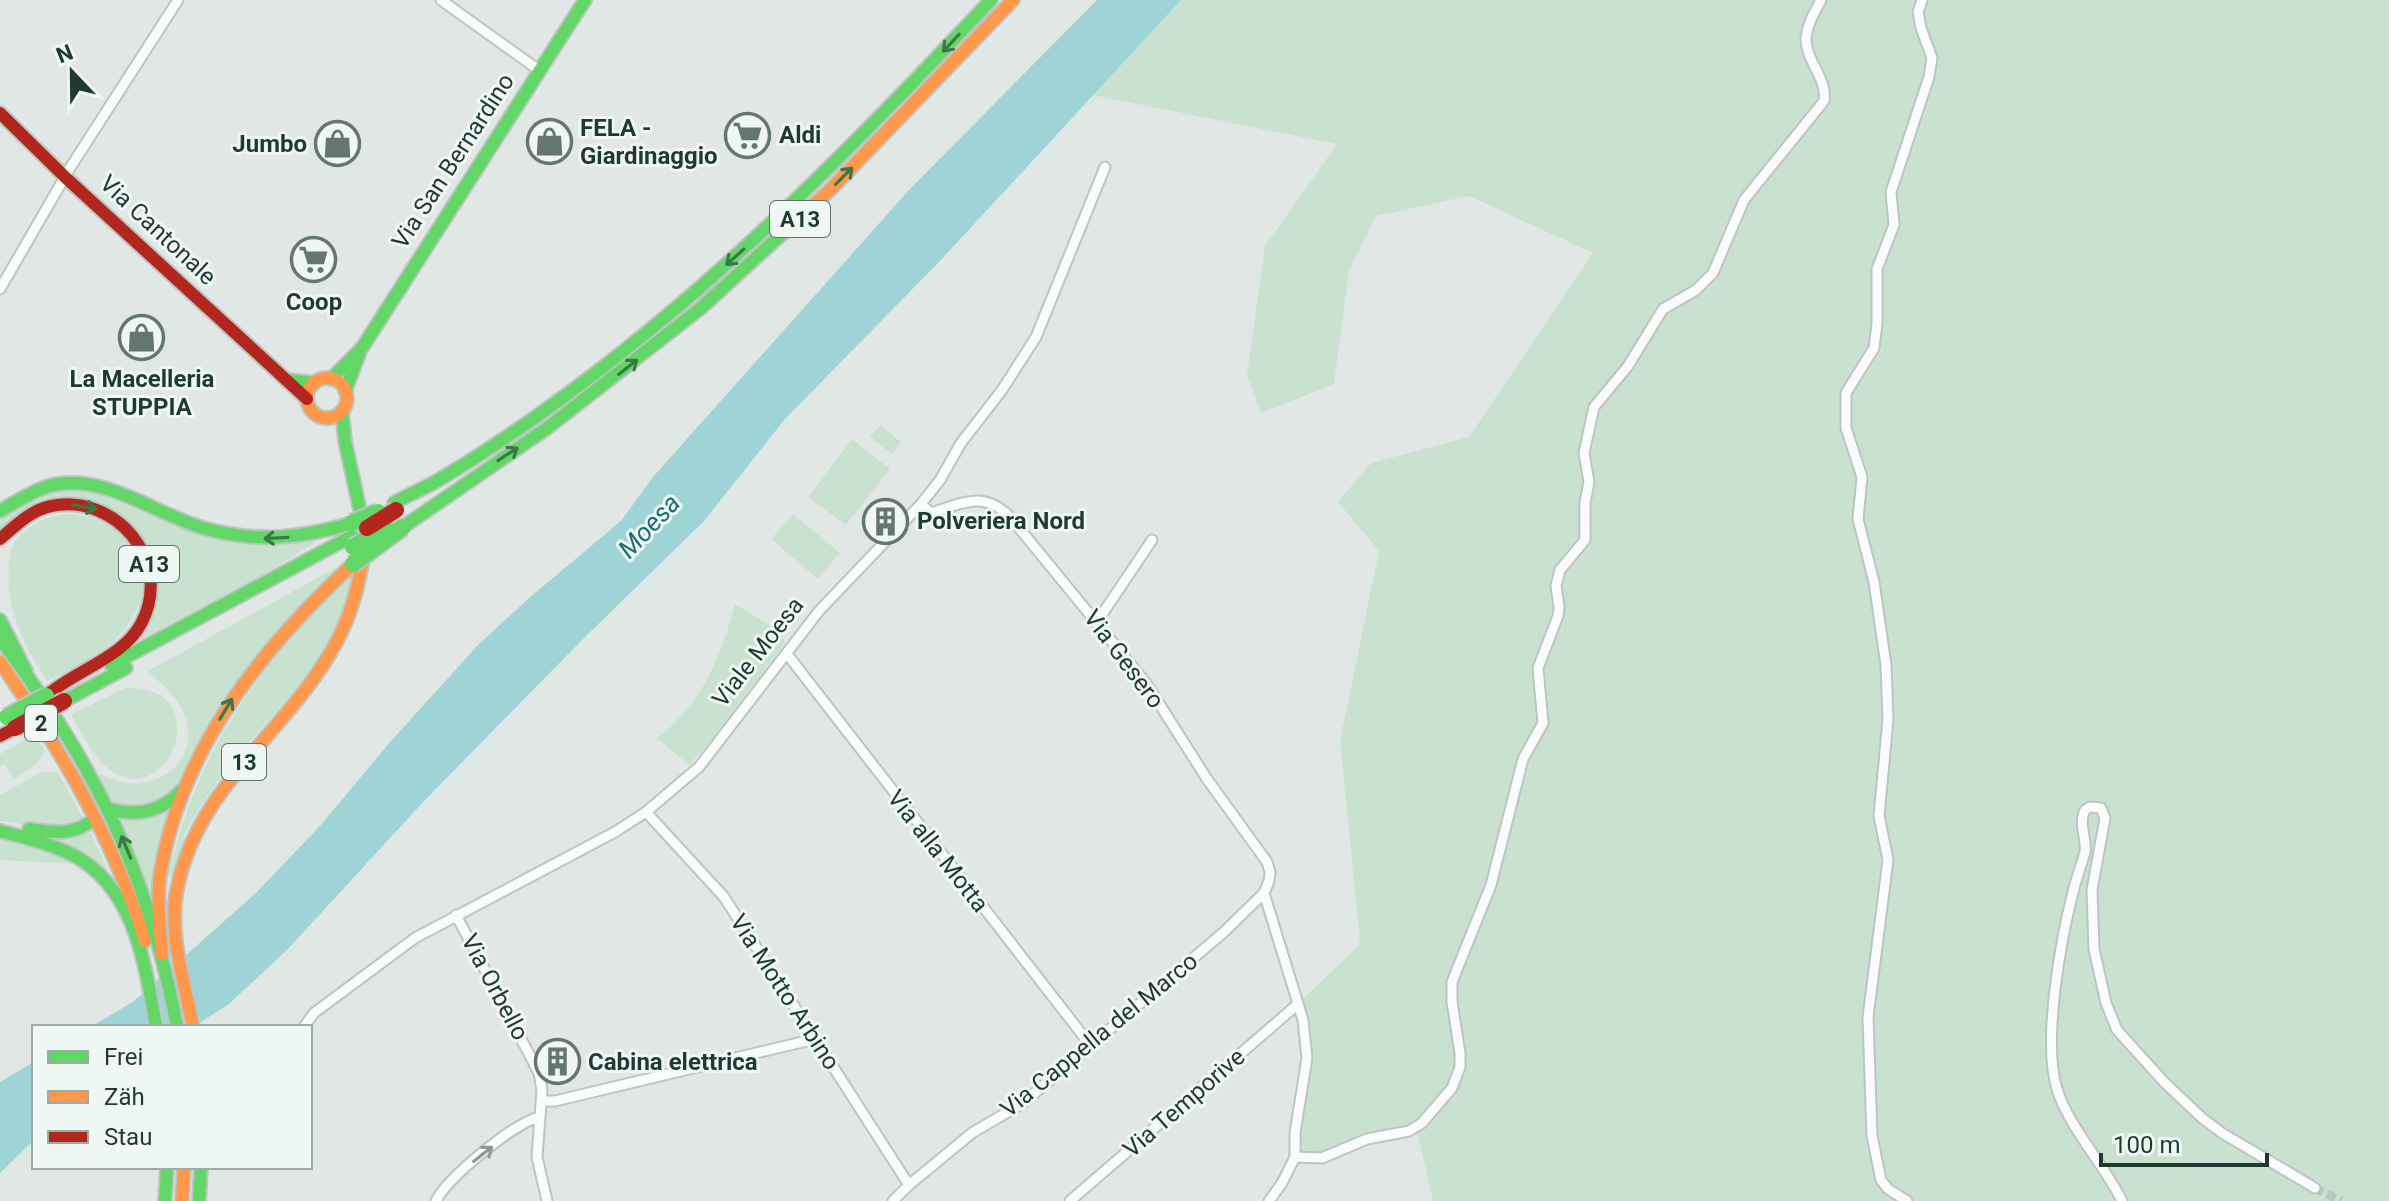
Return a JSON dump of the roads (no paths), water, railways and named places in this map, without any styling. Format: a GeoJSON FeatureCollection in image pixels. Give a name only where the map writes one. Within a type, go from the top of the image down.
{"type":"FeatureCollection","features":[{"type":"Feature","properties":{"kind":"main road","name":"Via San Bernardino"},"geometry":{"type":"LineString","coordinates":[[345,391],[362,348],[585,0]]}},
{"type":"Feature","properties":{"kind":"main road","name":"A13"},"geometry":{"type":"LineString","coordinates":[[170,952],[160,876],[167,842],[191,779],[224,712],[263,655],[306,606],[352,542],[398,515],[434,483],[579,384],[719,271],[827,172],[991,0]]}},
{"type":"Feature","properties":{"kind":"main road","name":"A13"},"geometry":{"type":"LineString","coordinates":[[56,694],[352,542],[398,515],[456,488],[546,429],[609,382],[746,269],[873,148],[1013,0]]}},
{"type":"Feature","properties":{"kind":"main road","name":"Via Cantonale"},"geometry":{"type":"LineString","coordinates":[[0,113],[65,177],[307,399]]}},
{"type":"Feature","properties":{"kind":"main road","name":"Via San Bernardino"},"geometry":{"type":"LineString","coordinates":[[322,381],[362,348]]}},
{"type":"Feature","properties":{"kind":"main road"},"geometry":{"type":"LineString","coordinates":[[284,379],[337,381],[347,398],[342,411],[332,417],[315,414],[307,399],[308,390],[322,381]]}},
{"type":"Feature","properties":{"kind":"main road","name":"13"},"geometry":{"type":"LineString","coordinates":[[192,1025],[170,952],[177,887],[185,858],[198,827],[224,786],[326,662],[356,604],[364,567],[364,536],[358,493],[347,454],[342,411]]}},
{"type":"Feature","properties":{"kind":"main road","name":"13"},"geometry":{"type":"LineString","coordinates":[[326,418],[347,454]]}},
{"type":"Feature","properties":{"kind":"main road","name":"A13"},"geometry":{"type":"LineString","coordinates":[[0,511],[41,488],[80,483],[113,491],[198,528],[231,537],[298,537],[352,542]]}},
{"type":"Feature","properties":{"kind":"main road","name":"A13"},"geometry":{"type":"LineString","coordinates":[[0,539],[33,514],[52,506],[76,504],[96,508],[115,517],[132,531],[149,566],[151,585],[143,620],[131,638],[56,694],[6,726]]}},
{"type":"Feature","properties":{"kind":"main road","name":"A13"},"geometry":{"type":"LineString","coordinates":[[0,550],[14,528]]}},
{"type":"Feature","properties":{"kind":"main road"},"geometry":{"type":"LineString","coordinates":[[0,620],[26,671]]}},
{"type":"Feature","properties":{"kind":"main road","name":"2"},"geometry":{"type":"LineString","coordinates":[[0,639],[63,726],[134,886],[170,952],[177,1025]]}},
{"type":"Feature","properties":{"kind":"main road","name":"2"},"geometry":{"type":"LineString","coordinates":[[0,662],[54,742],[79,786],[101,806]]}},
{"type":"Feature","properties":{"kind":"main road","name":"A13"},"geometry":{"type":"LineString","coordinates":[[0,825],[63,834],[83,829],[101,806],[131,814],[156,810],[177,796],[191,779]]}},
{"type":"Feature","properties":{"kind":"main road"},"geometry":{"type":"LineString","coordinates":[[0,831],[44,842],[75,855],[112,885],[129,918],[156,1025]]}},
{"type":"Feature","properties":{"kind":"main road","name":"2"},"geometry":{"type":"LineString","coordinates":[[134,886],[164,1025]]}},
{"type":"Feature","properties":{"kind":"main road"},"geometry":{"type":"LineString","coordinates":[[167,1169],[168,1201]]}},
{"type":"Feature","properties":{"kind":"main road"},"geometry":{"type":"LineString","coordinates":[[168,1201],[173,1169]]}},
{"type":"Feature","properties":{"kind":"main road"},"geometry":{"type":"LineString","coordinates":[[182,1201],[184,1169]]}},
{"type":"Feature","properties":{"kind":"main road"},"geometry":{"type":"LineString","coordinates":[[199,1201],[201,1169]]}},
{"type":"Feature","properties":{"kind":"street"},"geometry":{"type":"LineString","coordinates":[[0,289],[65,177],[178,0]]}},
{"type":"Feature","properties":{"kind":"street"},"geometry":{"type":"LineString","coordinates":[[441,0],[540,71]]}},
{"type":"Feature","properties":{"kind":"street"},"geometry":{"type":"LineString","coordinates":[[1269,1201],[1295,1157],[1322,1158],[1367,1139],[1409,1131],[1422,1123],[1452,1088],[1460,1053],[1452,982],[1488,894],[1523,759],[1543,723],[1538,668],[1558,616],[1557,577],[1564,564],[1581,547],[1587,531],[1585,503],[1589,482],[1584,453],[1590,418],[1599,399],[1628,366],[1663,309],[1696,290],[1713,273],[1739,208],[1824,101],[1823,86],[1806,41],[1821,0]]}},
{"type":"Feature","properties":{"kind":"street"},"geometry":{"type":"LineString","coordinates":[[1907,1201],[1888,1189],[1881,1180],[1872,1136],[1869,1007],[1888,860],[1879,816],[1888,719],[1886,665],[1874,582],[1858,519],[1862,477],[1848,436],[1844,401],[1869,358],[1876,339],[1877,269],[1894,225],[1891,192],[1929,77],[1932,58],[1918,12],[1922,0]]}},
{"type":"Feature","properties":{"kind":"street","name":"Viale Moesa"},"geometry":{"type":"LineString","coordinates":[[305,1025],[314,1013],[415,938],[615,832],[646,812],[706,760],[819,611],[921,504],[1036,337],[1105,167]]}},
{"type":"Feature","properties":{"kind":"street","name":"Via Gesero"},"geometry":{"type":"LineString","coordinates":[[921,504],[931,513],[973,501],[988,501],[999,506],[1146,683],[1207,779],[1267,862],[1270,872],[1264,893],[1303,1020],[1307,1058],[1295,1133],[1295,1157]]}},
{"type":"Feature","properties":{"kind":"street"},"geometry":{"type":"LineString","coordinates":[[1097,622],[1152,540]]}},
{"type":"Feature","properties":{"kind":"street","name":"Via alla Motta"},"geometry":{"type":"LineString","coordinates":[[787,654],[1091,1046]]}},
{"type":"Feature","properties":{"kind":"street"},"geometry":{"type":"LineString","coordinates":[[2122,1201],[2067,1112],[2056,1088],[2053,1071],[2053,1013],[2066,927],[2085,853],[2082,816],[2085,810],[2095,806],[2101,808],[2105,818],[2092,890],[2094,949],[2110,1018],[2164,1082],[2202,1118],[2315,1188]]}},
{"type":"Feature","properties":{"kind":"street","name":"Via Motto Arbino"},"geometry":{"type":"LineString","coordinates":[[646,812],[724,897],[909,1185]]}},
{"type":"Feature","properties":{"kind":"street","name":"Via Cappella del Marco"},"geometry":{"type":"LineString","coordinates":[[893,1201],[972,1133],[1023,1103],[1224,932],[1264,893]]}},
{"type":"Feature","properties":{"kind":"street","name":"Via Orbello"},"geometry":{"type":"LineString","coordinates":[[456,915],[534,1061],[542,1082],[537,1157],[547,1201]]}},
{"type":"Feature","properties":{"kind":"street","name":"Via Temporive"},"geometry":{"type":"LineString","coordinates":[[1070,1201],[1298,1004]]}},
{"type":"Feature","properties":{"kind":"street"},"geometry":{"type":"LineString","coordinates":[[542,1101],[555,1101],[815,1039]]}},
{"type":"Feature","properties":{"kind":"street"},"geometry":{"type":"LineString","coordinates":[[436,1201],[449,1181],[482,1154],[522,1124],[539,1117]]}},
{"type":"Feature","properties":{"kind":"water","name":"Moesa"},"geometry":{"type":"Polygon","coordinates":[[[1097,0],[1181,0],[939,262],[785,419],[704,521],[424,801],[287,950],[229,1004],[196,1025],[94,1025],[134,1001],[255,894],[319,827],[478,645],[621,521],[653,477],[909,190],[1097,0]]]}},
{"type":"Feature","properties":{"kind":"water"},"geometry":{"type":"Polygon","coordinates":[[[32,1063],[32,1142],[0,1173],[0,1082],[32,1063]]]}},
{"type":"Feature","properties":{"kind":"tunnel"},"geometry":{"type":"LineString","coordinates":[[2315,1188],[2341,1201]]}},
{"type":"Feature","properties":{"kind":"place","name":"Aldi"},"geometry":{"type":"Point","coordinates":[748,135]}},
{"type":"Feature","properties":{"kind":"place","name":"FELA - Giardinaggio"},"geometry":{"type":"Point","coordinates":[549,142]}},
{"type":"Feature","properties":{"kind":"place","name":"Jumbo"},"geometry":{"type":"Point","coordinates":[338,144]}},
{"type":"Feature","properties":{"kind":"place","name":"Coop"},"geometry":{"type":"Point","coordinates":[314,260]}},
{"type":"Feature","properties":{"kind":"place","name":"La Macelleria STUPPIA"},"geometry":{"type":"Point","coordinates":[142,337]}},
{"type":"Feature","properties":{"kind":"place","name":"Polveriera Nord"},"geometry":{"type":"Point","coordinates":[886,521]}},
{"type":"Feature","properties":{"kind":"place","name":"Cabina elettrica"},"geometry":{"type":"Point","coordinates":[557,1062]}}]}
